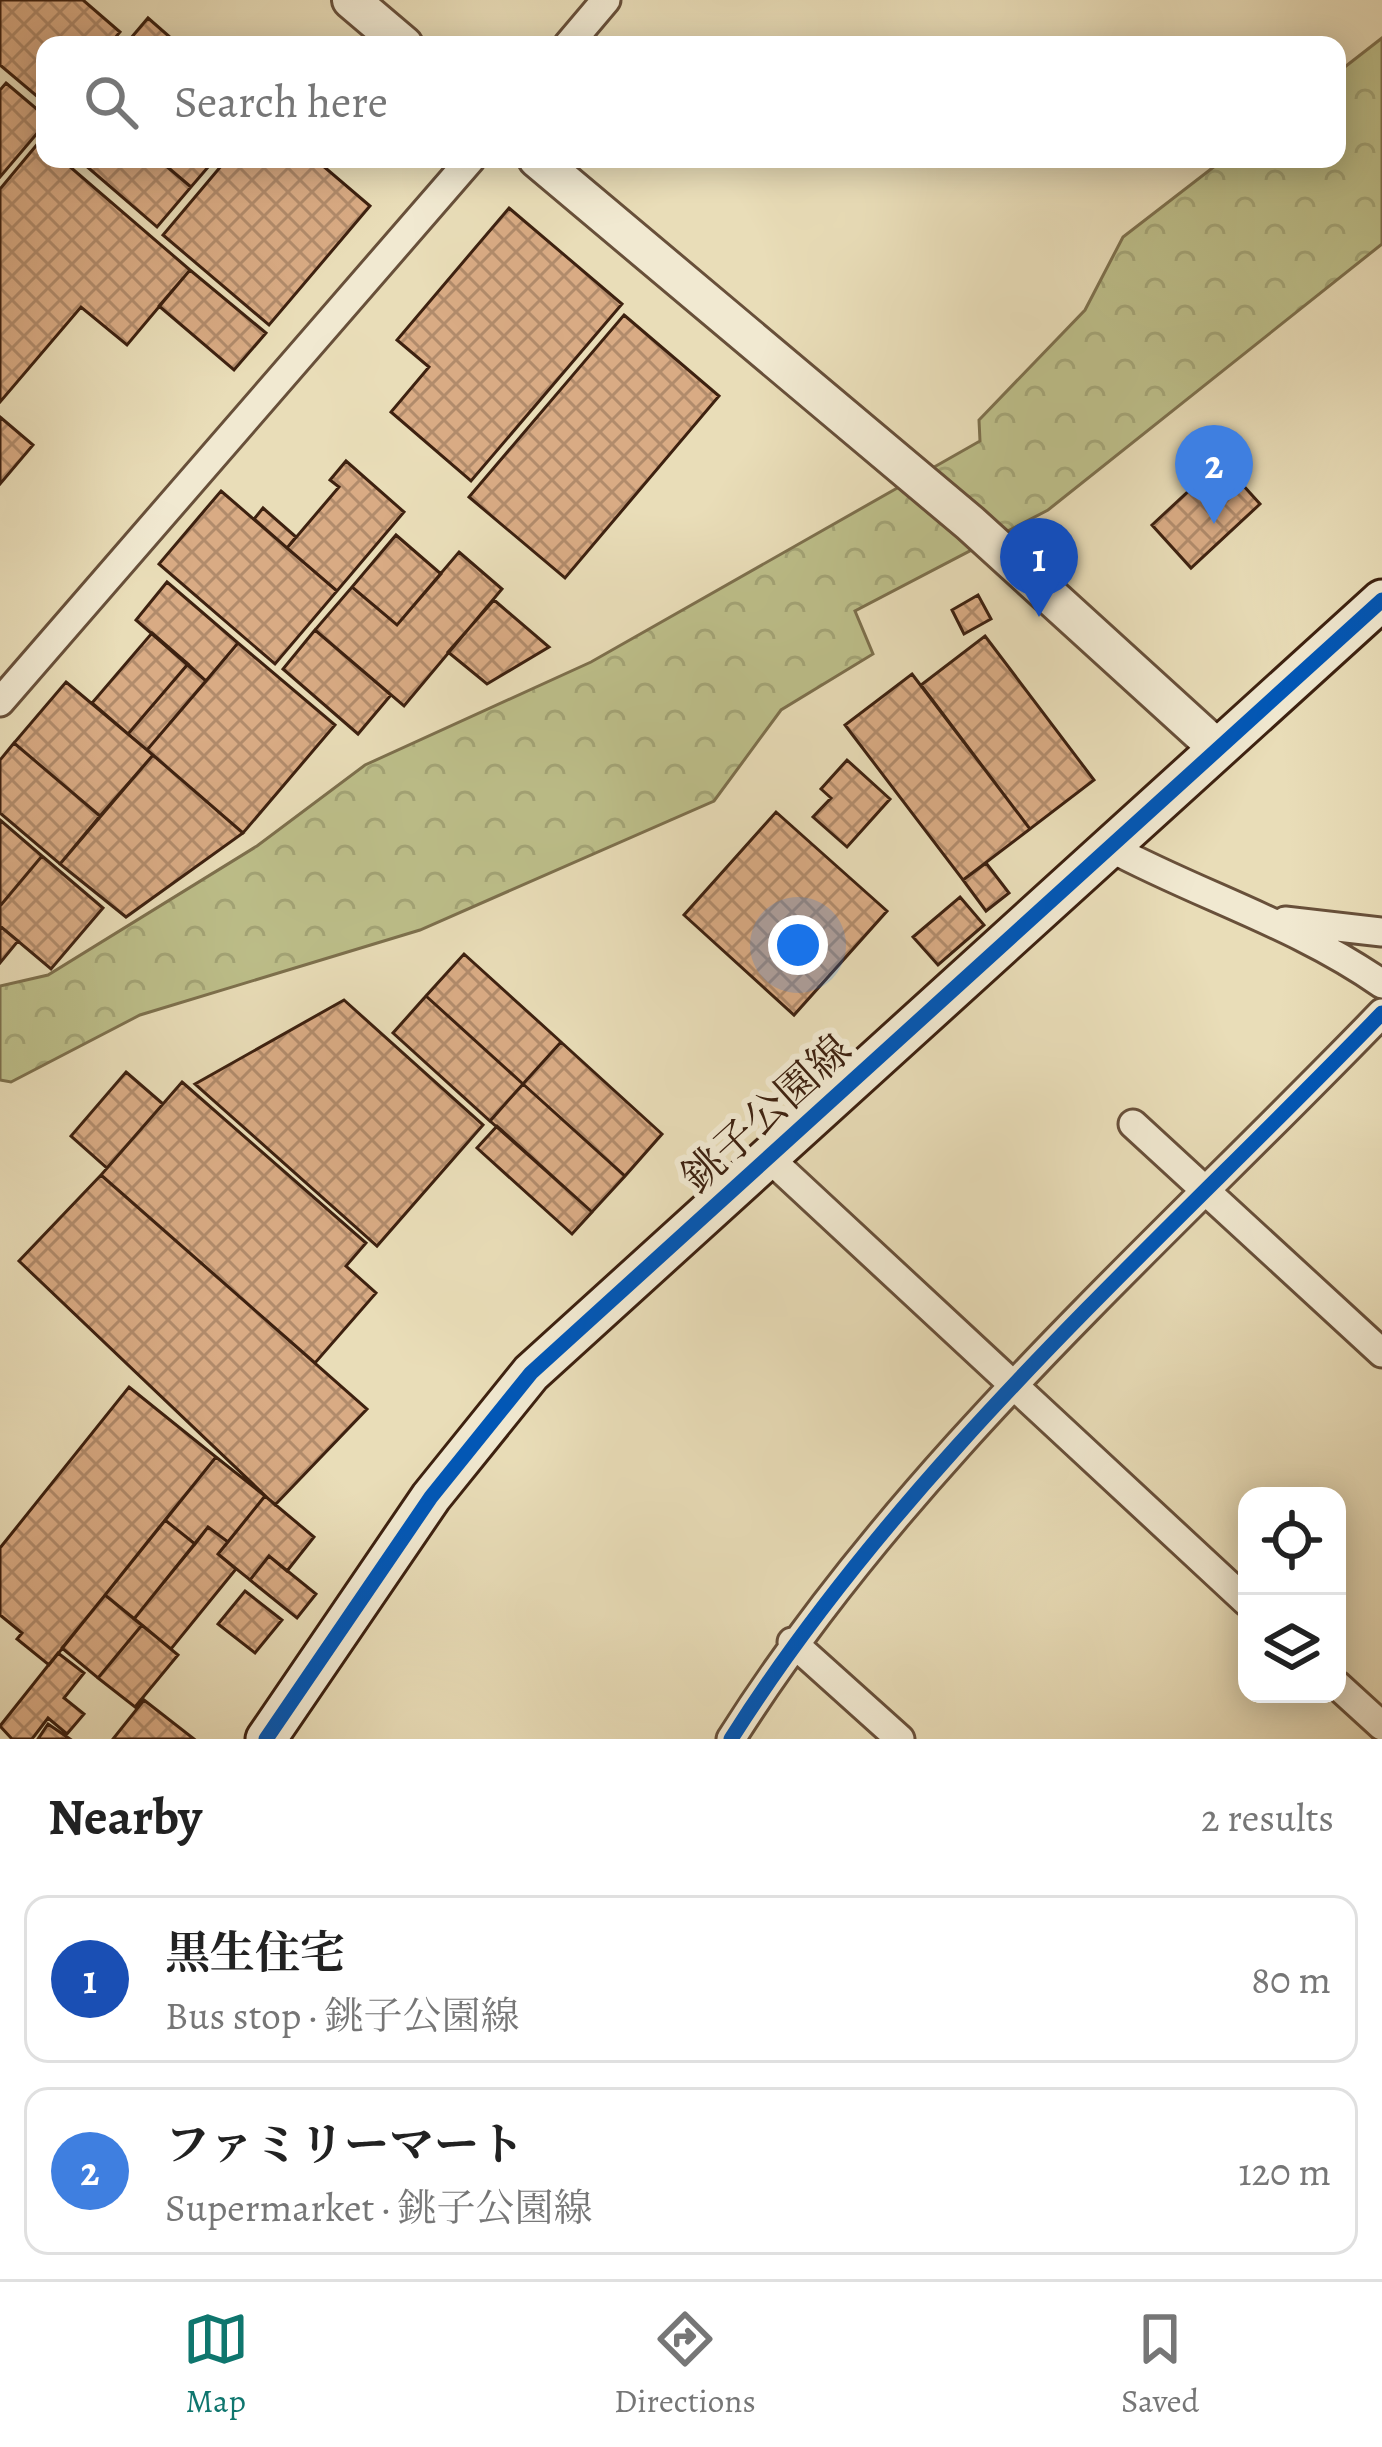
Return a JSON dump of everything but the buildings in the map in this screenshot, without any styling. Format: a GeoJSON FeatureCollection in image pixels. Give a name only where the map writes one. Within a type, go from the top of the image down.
{"type":"FeatureCollection","features":[{"type":"Feature","properties":{"kind":"main road","name":"銚子公園線"},"geometry":{"type":"LineString","coordinates":[[266,1739],[431,1497],[531,1372],[1111,848],[1215,746],[1382,600]]}},
{"type":"Feature","properties":{"kind":"street"},"geometry":{"type":"LineString","coordinates":[[351,0],[393,36]]}},
{"type":"Feature","properties":{"kind":"street"},"geometry":{"type":"LineString","coordinates":[[576,36],[606,0]]}},
{"type":"Feature","properties":{"kind":"street"},"geometry":{"type":"LineString","coordinates":[[0,701],[463,168]]}},
{"type":"Feature","properties":{"kind":"street"},"geometry":{"type":"LineString","coordinates":[[548,168],[970,523],[1215,746]]}},
{"type":"Feature","properties":{"kind":"street"},"geometry":{"type":"LineString","coordinates":[[1111,848],[1172,880],[1275,920],[1382,984]]}},
{"type":"Feature","properties":{"kind":"street"},"geometry":{"type":"LineString","coordinates":[[1275,920],[1382,932]]}},
{"type":"Feature","properties":{"kind":"street"},"geometry":{"type":"LineString","coordinates":[[731,1739],[792,1642],[1013,1386],[1382,1013]]}},
{"type":"Feature","properties":{"kind":"street"},"geometry":{"type":"LineString","coordinates":[[1133,1124],[1382,1353]]}},
{"type":"Feature","properties":{"kind":"street"},"geometry":{"type":"LineString","coordinates":[[770,1159],[1239,1595]]}},
{"type":"Feature","properties":{"kind":"street"},"geometry":{"type":"LineString","coordinates":[[792,1642],[900,1739]]}},
{"type":"Feature","properties":{"kind":"street"},"geometry":{"type":"LineString","coordinates":[[1346,1692],[1382,1726]]}},
{"type":"Feature","properties":{"kind":"green space"},"geometry":{"type":"Polygon","coordinates":[[[1382,38],[1382,244],[1048,510],[855,611],[873,654],[781,710],[714,801],[420,930],[140,1015],[11,1082],[0,1080],[0,986],[48,975],[257,846],[365,765],[591,662],[980,441],[979,420],[1085,310],[1123,237],[1212,168],[1346,168],[1346,66],[1382,38]]]}},
{"type":"Feature","properties":{"kind":"cycle path"},"geometry":{"type":"LineString","coordinates":[[266,1739],[431,1497],[531,1373],[1382,600]]}},
{"type":"Feature","properties":{"kind":"cycle path"},"geometry":{"type":"LineString","coordinates":[[731,1739],[799,1639],[954,1450],[1123,1272],[1382,1013]]}},
{"type":"Feature","properties":{"kind":"place","name":"ファミリーマート"},"geometry":{"type":"Point","coordinates":[1214,524]}},
{"type":"Feature","properties":{"kind":"place","name":"黒生住宅"},"geometry":{"type":"Point","coordinates":[1039,617]}}]}
